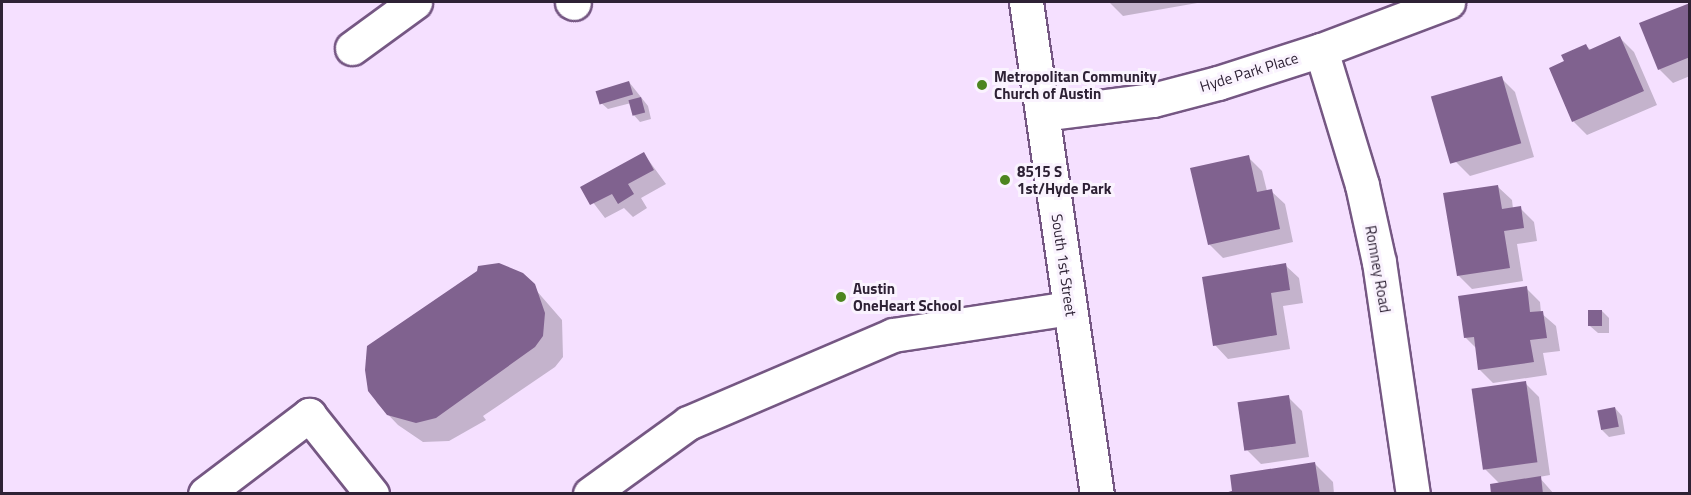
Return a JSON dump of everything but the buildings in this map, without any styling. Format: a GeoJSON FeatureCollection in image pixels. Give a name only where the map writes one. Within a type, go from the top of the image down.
{"type":"FeatureCollection","features":[{"type":"Feature","properties":{"kind":"street"},"geometry":{"type":"LineString","coordinates":[[352,48],[415,2]]}},
{"type":"Feature","properties":{"kind":"street","name":"South 1st Street"},"geometry":{"type":"LineString","coordinates":[[1026,2],[1097,494]]}},
{"type":"Feature","properties":{"kind":"street","name":"Hyde Park Place"},"geometry":{"type":"LineString","coordinates":[[1043,114],[1153,100],[1321,50],[1448,2]]}},
{"type":"Feature","properties":{"kind":"street","name":"Romney Road"},"geometry":{"type":"LineString","coordinates":[[1321,50],[1362,185],[1379,262],[1413,494]]}},
{"type":"Feature","properties":{"kind":"street"},"geometry":{"type":"LineString","coordinates":[[590,494],[688,423],[893,334],[1070,308]]}},
{"type":"Feature","properties":{"kind":"street"},"geometry":{"type":"LineString","coordinates":[[205,494],[309,415],[372,494]]}},
{"type":"Feature","properties":{"kind":"place","name":"Metropolitan Community Church of Austin"},"geometry":{"type":"Point","coordinates":[982,85]}},
{"type":"Feature","properties":{"kind":"place","name":"8515 S 1st/Hyde Park"},"geometry":{"type":"Point","coordinates":[1005,180]}},
{"type":"Feature","properties":{"kind":"place","name":"Austin OneHeart School"},"geometry":{"type":"Point","coordinates":[841,297]}}]}
